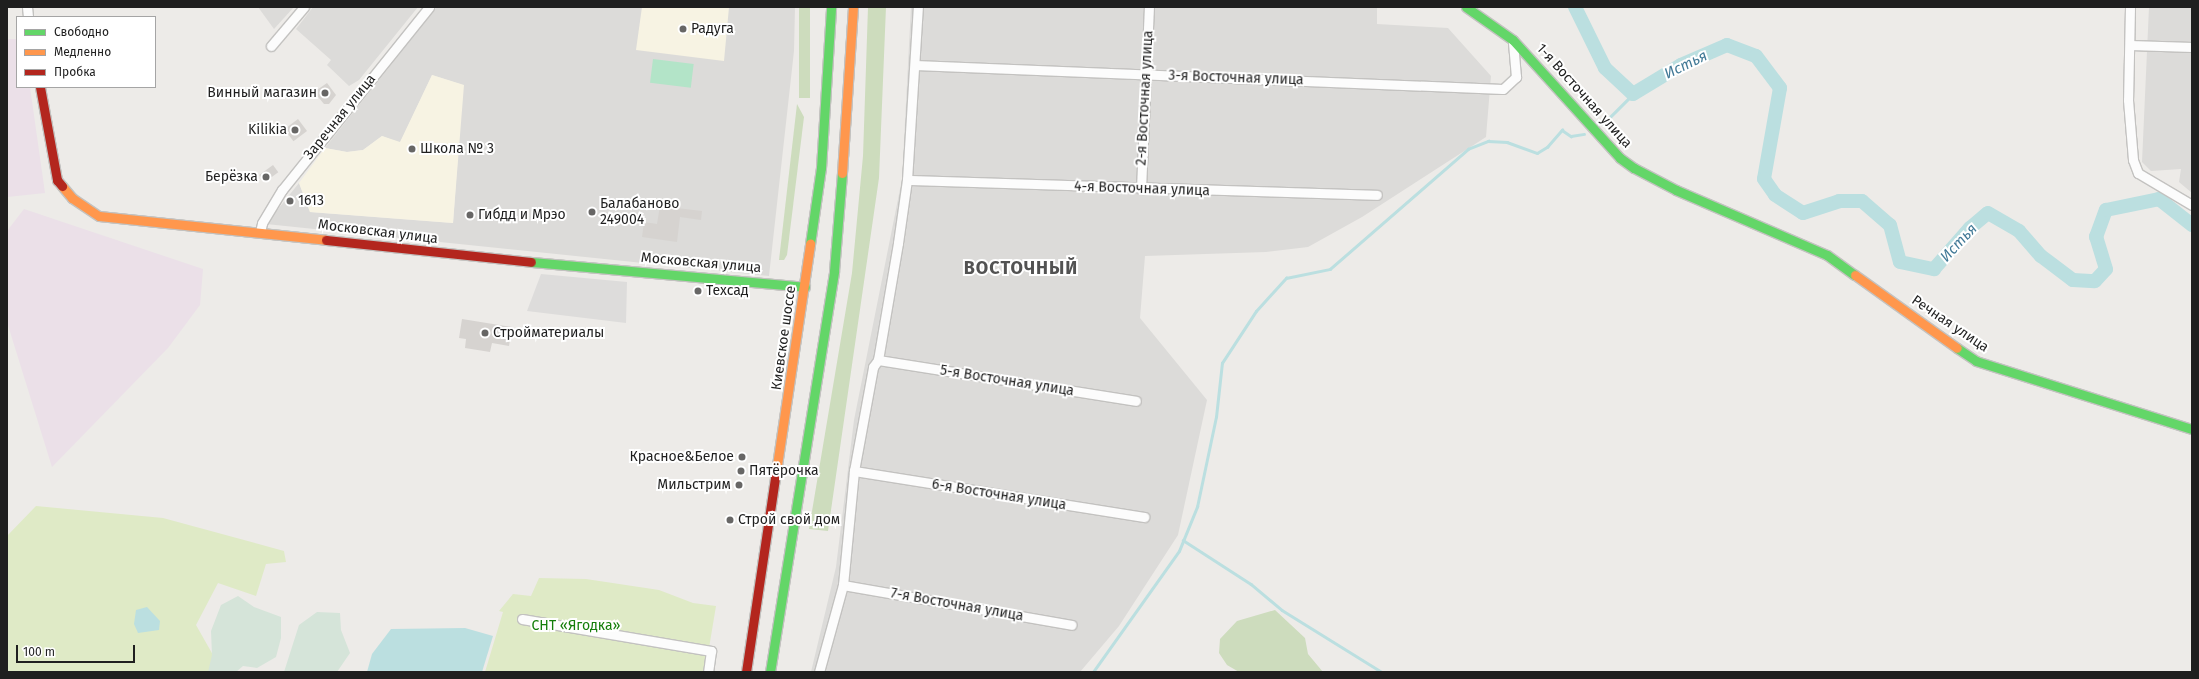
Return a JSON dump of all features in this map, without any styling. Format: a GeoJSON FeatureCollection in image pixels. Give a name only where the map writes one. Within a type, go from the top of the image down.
{"type":"FeatureCollection","features":[{"type":"Feature","properties":{"kind":"main road","name":"Киевское шоссе"},"geometry":{"type":"LineString","coordinates":[[746,672],[805,287],[826,105],[831,7]]}},
{"type":"Feature","properties":{"kind":"main road"},"geometry":{"type":"LineString","coordinates":[[770,672],[834,271],[849,104],[853,7]]}},
{"type":"Feature","properties":{"kind":"main road","name":"1-я Восточная улица"},"geometry":{"type":"LineString","coordinates":[[1466,7],[1513,40],[1620,158],[1676,190],[1776,234]]}},
{"type":"Feature","properties":{"kind":"main road","name":"Московская улица"},"geometry":{"type":"LineString","coordinates":[[40,88],[56,180],[72,198],[99,216],[260,232],[488,258],[805,287]]}},
{"type":"Feature","properties":{"kind":"main road"},"geometry":{"type":"LineString","coordinates":[[826,105],[836,93],[843,93],[849,104]]}},
{"type":"Feature","properties":{"kind":"main road","name":"Речная улица"},"geometry":{"type":"LineString","coordinates":[[1776,234],[1827,254],[1976,361],[2192,428]]}},
{"type":"Feature","properties":{"kind":"street"},"geometry":{"type":"LineString","coordinates":[[271,46],[304,7]]}},
{"type":"Feature","properties":{"kind":"street","name":"Заречная улица"},"geometry":{"type":"LineString","coordinates":[[260,232],[262,223],[282,190],[429,7]]}},
{"type":"Feature","properties":{"kind":"street"},"geometry":{"type":"LineString","coordinates":[[819,672],[843,585],[854,470],[873,367],[878,360],[907,180],[918,7]]}},
{"type":"Feature","properties":{"kind":"street","name":"2-я Восточная улица"},"geometry":{"type":"LineString","coordinates":[[1141,189],[1149,7]]}},
{"type":"Feature","properties":{"kind":"street"},"geometry":{"type":"LineString","coordinates":[[2130,7],[2128,100],[2133,160],[2138,173],[2164,186],[2192,205]]}},
{"type":"Feature","properties":{"kind":"street","name":"3-я Восточная улица"},"geometry":{"type":"LineString","coordinates":[[915,65],[1503,89],[1516,77],[1513,40]]}},
{"type":"Feature","properties":{"kind":"street"},"geometry":{"type":"LineString","coordinates":[[2130,45],[2192,47]]}},
{"type":"Feature","properties":{"kind":"street","name":"4-я Восточная улица"},"geometry":{"type":"LineString","coordinates":[[907,180],[1141,189],[1377,195]]}},
{"type":"Feature","properties":{"kind":"street","name":"5-я Восточная улица"},"geometry":{"type":"LineString","coordinates":[[878,360],[1136,401]]}},
{"type":"Feature","properties":{"kind":"street","name":"6-я Восточная улица"},"geometry":{"type":"LineString","coordinates":[[854,470],[1144,517]]}},
{"type":"Feature","properties":{"kind":"street","name":"7-я Восточная улица"},"geometry":{"type":"LineString","coordinates":[[843,585],[1072,625]]}},
{"type":"Feature","properties":{"kind":"street"},"geometry":{"type":"LineString","coordinates":[[522,620],[711,651],[708,672]]}},
{"type":"Feature","properties":{"kind":"shaded area"},"geometry":{"type":"Polygon","coordinates":[[[258,7],[294,7],[274,29],[258,7]]]}},
{"type":"Feature","properties":{"kind":"shaded area"},"geometry":{"type":"Polygon","coordinates":[[[313,7],[418,7],[359,80],[349,86],[327,65],[331,60],[296,29],[313,7]]]}},
{"type":"Feature","properties":{"kind":"shaded area"},"geometry":{"type":"Polygon","coordinates":[[[437,7],[795,7],[794,51],[769,276],[266,224],[299,183],[310,212],[453,223],[463,85],[432,75],[400,143],[382,136],[363,150],[347,152],[325,148],[437,7]]]}},
{"type":"Feature","properties":{"kind":"shaded area","name":"Радуга"},"geometry":{"type":"Polygon","coordinates":[[[642,7],[729,7],[724,61],[636,50],[642,7]]]}},
{"type":"Feature","properties":{"kind":"shaded area"},"geometry":{"type":"Polygon","coordinates":[[[911,7],[1377,7],[1377,24],[1448,28],[1491,76],[1486,137],[1362,217],[1308,247],[1266,252],[1145,256],[1140,318],[1207,400],[1178,535],[1119,626],[1080,672],[811,672],[836,567],[854,420],[902,179],[911,7]]]}},
{"type":"Feature","properties":{"kind":"shaded area"},"geometry":{"type":"Polygon","coordinates":[[[2149,7],[2192,7],[2192,193],[2179,182],[2181,169],[2151,171],[2142,162],[2149,7]]]}},
{"type":"Feature","properties":{"kind":"shaded area"},"geometry":{"type":"Polygon","coordinates":[[[7,39],[16,39],[16,88],[30,88],[45,193],[7,197],[7,39]]]}},
{"type":"Feature","properties":{"kind":"shaded area","name":"Школа № 3"},"geometry":{"type":"Polygon","coordinates":[[[432,75],[464,85],[453,223],[310,212],[299,183],[325,148],[347,152],[363,150],[382,136],[400,142],[432,75]]]}},
{"type":"Feature","properties":{"kind":"shaded area"},"geometry":{"type":"Polygon","coordinates":[[[24,209],[203,269],[200,305],[168,348],[52,467],[7,322],[7,231],[24,209]]]}},
{"type":"Feature","properties":{"kind":"shaded area"},"geometry":{"type":"Polygon","coordinates":[[[541,274],[627,282],[626,323],[527,311],[541,274]]]}},
{"type":"Feature","properties":{"kind":"shaded area"},"geometry":{"type":"Polygon","coordinates":[[[238,596],[254,607],[281,617],[281,638],[276,657],[257,668],[243,666],[236,672],[208,672],[212,655],[211,631],[221,605],[238,596]]]}},
{"type":"Feature","properties":{"kind":"shaded area"},"geometry":{"type":"Polygon","coordinates":[[[317,612],[340,613],[341,630],[350,653],[337,672],[284,672],[299,625],[317,612]]]}},
{"type":"Feature","properties":{"kind":"green space"},"geometry":{"type":"Polygon","coordinates":[[[799,7],[810,7],[810,98],[799,98],[799,7]]]}},
{"type":"Feature","properties":{"kind":"green space"},"geometry":{"type":"Polygon","coordinates":[[[868,7],[886,7],[879,178],[828,531],[809,529],[852,273],[863,156],[868,7]]]}},
{"type":"Feature","properties":{"kind":"green space"},"geometry":{"type":"Polygon","coordinates":[[[653,59],[694,64],[691,88],[650,83],[653,59]]]}},
{"type":"Feature","properties":{"kind":"green space"},"geometry":{"type":"Polygon","coordinates":[[[797,104],[804,117],[787,255],[784,260],[779,260],[797,104]]]}},
{"type":"Feature","properties":{"kind":"green space"},"geometry":{"type":"Polygon","coordinates":[[[36,506],[163,518],[284,551],[286,562],[266,564],[256,596],[218,583],[196,625],[217,662],[214,672],[7,672],[7,536],[36,506]]]}},
{"type":"Feature","properties":{"kind":"green space","name":"СНТ «Ягодка»"},"geometry":{"type":"Polygon","coordinates":[[[539,578],[586,579],[659,590],[693,603],[716,606],[705,672],[485,672],[503,612],[499,611],[513,594],[531,596],[539,578]]]}},
{"type":"Feature","properties":{"kind":"green space"},"geometry":{"type":"Polygon","coordinates":[[[1275,610],[1305,638],[1308,654],[1323,672],[1239,672],[1227,665],[1219,653],[1220,639],[1237,621],[1275,610]]]}},
{"type":"Feature","properties":{"kind":"water"},"geometry":{"type":"Polygon","coordinates":[[[147,607],[160,621],[159,630],[138,633],[134,624],[136,610],[147,607]]]}},
{"type":"Feature","properties":{"kind":"water"},"geometry":{"type":"Polygon","coordinates":[[[465,628],[493,636],[482,672],[367,672],[372,654],[391,629],[465,628]]]}},
{"type":"Feature","properties":{"kind":"building","name":"Винный магазин"},"geometry":{"type":"Polygon","coordinates":[[[327,83],[336,95],[329,104],[324,104],[314,92],[327,83]]]}},
{"type":"Feature","properties":{"kind":"building","name":"Kilikia"},"geometry":{"type":"Polygon","coordinates":[[[298,119],[307,131],[293,141],[284,129],[298,119]]]}},
{"type":"Feature","properties":{"kind":"building","name":"Берёзка"},"geometry":{"type":"Polygon","coordinates":[[[273,165],[278,172],[265,182],[259,175],[273,165]]]}},
{"type":"Feature","properties":{"kind":"building"},"geometry":{"type":"Polygon","coordinates":[[[660,206],[702,211],[701,220],[680,217],[677,242],[642,237],[644,222],[657,224],[660,206]]]}},
{"type":"Feature","properties":{"kind":"building","name":"Стройматериалы"},"geometry":{"type":"Polygon","coordinates":[[[462,319],[512,327],[509,346],[492,343],[490,352],[465,348],[466,339],[459,338],[462,319]]]}},
{"type":"Feature","properties":{"kind":"waterway","name":"Истья"},"geometry":{"type":"LineString","coordinates":[[1575,7],[1605,68],[1633,94],[1681,65],[1727,45],[1756,56],[1780,88],[1764,179],[1775,195],[1803,213],[1839,201],[1862,201],[1890,225],[1900,262],[1934,269],[1970,228],[1988,213],[2019,231],[2041,256],[2073,280],[2095,281],[2106,269],[2096,237],[2106,210],[2159,199],[2192,225]]}},
{"type":"Feature","properties":{"kind":"waterway"},"geometry":{"type":"LineString","coordinates":[[1603,124],[1633,94]]}},
{"type":"Feature","properties":{"kind":"waterway"},"geometry":{"type":"LineString","coordinates":[[1093,672],[1179,551],[1197,507],[1216,417],[1222,363],[1256,311],[1286,278],[1330,269],[1468,149],[1488,141],[1507,142],[1537,153],[1547,147],[1562,130],[1571,136],[1584,134]]}},
{"type":"Feature","properties":{"kind":"waterway"},"geometry":{"type":"LineString","coordinates":[[1183,540],[1251,584],[1282,610],[1382,672]]}},
{"type":"Feature","properties":{"kind":"traffic: fast"},"geometry":{"type":"LineString","coordinates":[[810,244],[821,168],[831,7]]}},
{"type":"Feature","properties":{"kind":"traffic: fast"},"geometry":{"type":"LineString","coordinates":[[1466,7],[1513,40],[1620,158],[1634,168],[1676,190],[1827,255],[1855,275]]}},
{"type":"Feature","properties":{"kind":"traffic: fast"},"geometry":{"type":"LineString","coordinates":[[770,672],[834,271],[842,173]]}},
{"type":"Feature","properties":{"kind":"traffic: fast"},"geometry":{"type":"LineString","coordinates":[[531,262],[805,287]]}},
{"type":"Feature","properties":{"kind":"traffic: fast"},"geometry":{"type":"LineString","coordinates":[[1957,348],[1976,361],[2192,429]]}},
{"type":"Feature","properties":{"kind":"traffic: slow"},"geometry":{"type":"LineString","coordinates":[[842,173],[853,7]]}},
{"type":"Feature","properties":{"kind":"traffic: slow"},"geometry":{"type":"LineString","coordinates":[[62,186],[72,198],[99,216],[326,240]]}},
{"type":"Feature","properties":{"kind":"traffic: slow"},"geometry":{"type":"LineString","coordinates":[[776,472],[810,244]]}},
{"type":"Feature","properties":{"kind":"traffic: slow"},"geometry":{"type":"LineString","coordinates":[[1855,275],[1957,348]]}},
{"type":"Feature","properties":{"kind":"traffic: jam"},"geometry":{"type":"LineString","coordinates":[[40,88],[57,180],[62,186]]}},
{"type":"Feature","properties":{"kind":"traffic: jam"},"geometry":{"type":"LineString","coordinates":[[326,240],[531,262]]}},
{"type":"Feature","properties":{"kind":"traffic: jam"},"geometry":{"type":"LineString","coordinates":[[746,672],[776,472]]}},
{"type":"Feature","properties":{"kind":"place","name":"Радуга"},"geometry":{"type":"Point","coordinates":[683,29]}},
{"type":"Feature","properties":{"kind":"place","name":"Винный магазин"},"geometry":{"type":"Point","coordinates":[325,93]}},
{"type":"Feature","properties":{"kind":"place","name":"Kilikia"},"geometry":{"type":"Point","coordinates":[295,130]}},
{"type":"Feature","properties":{"kind":"place","name":"Школа № 3"},"geometry":{"type":"Point","coordinates":[412,149]}},
{"type":"Feature","properties":{"kind":"place","name":"Берёзка"},"geometry":{"type":"Point","coordinates":[266,177]}},
{"type":"Feature","properties":{"kind":"place","name":"1613"},"geometry":{"type":"Point","coordinates":[290,201]}},
{"type":"Feature","properties":{"kind":"place","name":"Балабаново 249004"},"geometry":{"type":"Point","coordinates":[592,212]}},
{"type":"Feature","properties":{"kind":"place","name":"Гибдд и Мрэо"},"geometry":{"type":"Point","coordinates":[470,215]}},
{"type":"Feature","properties":{"kind":"place","name":"Техсад"},"geometry":{"type":"Point","coordinates":[698,291]}},
{"type":"Feature","properties":{"kind":"place","name":"Стройматериалы"},"geometry":{"type":"Point","coordinates":[485,333]}},
{"type":"Feature","properties":{"kind":"place","name":"Красное&Белое"},"geometry":{"type":"Point","coordinates":[742,457]}},
{"type":"Feature","properties":{"kind":"place","name":"Пятёрочка"},"geometry":{"type":"Point","coordinates":[741,471]}},
{"type":"Feature","properties":{"kind":"place","name":"Мильстрим"},"geometry":{"type":"Point","coordinates":[739,485]}},
{"type":"Feature","properties":{"kind":"place","name":"Строй свой дом"},"geometry":{"type":"Point","coordinates":[730,520]}},
{"type":"Feature","properties":{"kind":"district","name":"ВОСТОЧНЫЙ"},"geometry":{"type":"Point","coordinates":[1021,268]}}]}
